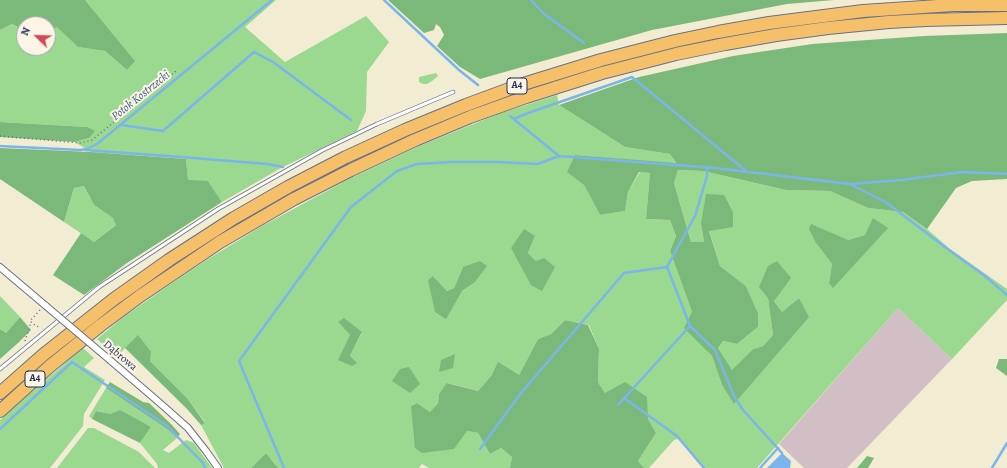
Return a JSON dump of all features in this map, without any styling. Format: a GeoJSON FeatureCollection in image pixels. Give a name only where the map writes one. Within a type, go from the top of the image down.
{"type":"FeatureCollection","features":[{"type":"Feature","properties":{"kind":"highway","name":"A4"},"geometry":{"type":"LineString","coordinates":[[0,393],[43,355],[114,299],[169,260],[228,222],[288,187],[346,157],[405,130],[466,105],[520,85],[594,62],[667,43],[718,32],[784,21],[863,11],[946,6],[1007,5]]}},
{"type":"Feature","properties":{"kind":"highway","name":"A4"},"geometry":{"type":"LineString","coordinates":[[0,410],[101,325],[140,296],[220,242],[294,199],[350,170],[415,140],[477,115],[526,97],[602,73],[676,54],[724,44],[776,35],[882,23],[1007,18]]}},
{"type":"Feature","properties":{"kind":"street","name":"Dąbrowa"},"geometry":{"type":"LineString","coordinates":[[0,267],[43,308],[111,361],[188,428],[218,468]]}},
{"type":"Feature","properties":{"kind":"lane"},"geometry":{"type":"LineString","coordinates":[[0,369],[100,287],[230,202],[321,151],[377,124],[453,92]]}},
{"type":"Feature","properties":{"kind":"path"},"geometry":{"type":"LineString","coordinates":[[0,136],[80,142],[92,140],[176,71]]}},
{"type":"Feature","properties":{"kind":"path"},"geometry":{"type":"LineString","coordinates":[[24,349],[30,321],[43,308]]}},
{"type":"Feature","properties":{"kind":"path"},"geometry":{"type":"LineString","coordinates":[[30,321],[39,327],[54,324]]}},
{"type":"Feature","properties":{"kind":"shaded area"},"geometry":{"type":"Polygon","coordinates":[[[898,308],[952,359],[847,468],[804,468],[779,444],[898,308]]]}},
{"type":"Feature","properties":{"kind":"green space"},"geometry":{"type":"Polygon","coordinates":[[[0,0],[85,0],[135,61],[127,70],[105,51],[78,47],[56,28],[56,16],[16,16],[16,26],[12,24],[0,30],[0,0]]]}},
{"type":"Feature","properties":{"kind":"green space"},"geometry":{"type":"Polygon","coordinates":[[[85,0],[276,0],[245,27],[285,62],[366,16],[389,42],[367,72],[366,111],[357,131],[281,168],[222,202],[208,181],[188,181],[186,159],[91,152],[75,142],[89,138],[87,127],[0,122],[0,30],[12,24],[16,26],[16,56],[56,56],[57,26],[78,47],[105,51],[127,70],[134,60],[85,0]]]}},
{"type":"Feature","properties":{"kind":"green space"},"geometry":{"type":"Polygon","coordinates":[[[388,0],[834,0],[787,4],[652,30],[480,79],[460,67],[437,46],[444,35],[440,27],[436,24],[434,30],[424,33],[388,0]]]}},
{"type":"Feature","properties":{"kind":"green space"},"geometry":{"type":"Polygon","coordinates":[[[1007,33],[1007,179],[972,181],[956,188],[927,229],[903,212],[868,208],[830,191],[786,190],[703,171],[678,170],[674,183],[691,242],[704,242],[701,224],[706,194],[724,195],[733,212],[733,227],[709,231],[720,266],[746,286],[758,313],[758,327],[737,344],[723,341],[718,348],[732,370],[753,349],[763,346],[773,335],[768,298],[759,287],[768,266],[777,261],[791,278],[774,301],[782,312],[799,298],[809,317],[734,404],[722,385],[712,356],[684,328],[692,312],[670,251],[676,236],[670,220],[646,219],[650,173],[639,172],[628,192],[625,211],[600,215],[584,185],[567,172],[575,155],[676,163],[670,154],[625,147],[559,105],[639,77],[733,56],[812,44],[924,36],[1007,33]]]}},
{"type":"Feature","properties":{"kind":"green space"},"geometry":{"type":"Polygon","coordinates":[[[436,73],[438,76],[427,84],[419,82],[419,77],[436,73]]]}},
{"type":"Feature","properties":{"kind":"green space"},"geometry":{"type":"Polygon","coordinates":[[[557,95],[559,105],[625,147],[670,154],[676,164],[575,155],[584,185],[600,215],[625,211],[628,192],[640,172],[650,173],[646,219],[670,220],[676,236],[670,251],[708,352],[712,356],[722,385],[734,403],[808,317],[799,298],[782,312],[774,301],[768,298],[773,335],[763,346],[753,349],[732,371],[718,348],[723,341],[737,344],[758,327],[758,313],[746,286],[720,266],[709,230],[701,224],[704,242],[691,242],[674,183],[678,170],[703,171],[786,190],[830,191],[868,208],[903,212],[927,229],[950,249],[1007,289],[1007,300],[952,359],[898,308],[757,468],[704,468],[678,439],[674,440],[649,468],[644,468],[638,461],[656,433],[648,419],[605,393],[598,382],[599,349],[589,325],[565,320],[551,334],[538,339],[519,375],[492,375],[478,391],[448,383],[439,394],[438,403],[430,412],[417,403],[411,406],[467,431],[478,433],[490,454],[501,448],[512,457],[510,468],[429,468],[422,464],[419,468],[278,468],[266,453],[251,468],[224,468],[201,425],[205,422],[187,398],[150,361],[125,348],[117,357],[97,339],[122,318],[162,290],[208,259],[262,226],[349,179],[417,147],[498,114],[557,95]],[[865,235],[848,240],[816,243],[832,264],[829,283],[865,235]],[[535,236],[511,248],[536,261],[528,253],[535,236]],[[463,267],[454,288],[447,291],[433,276],[435,312],[474,283],[463,267]],[[338,322],[350,335],[350,356],[362,333],[338,322]]]}},
{"type":"Feature","properties":{"kind":"green space"},"geometry":{"type":"Polygon","coordinates":[[[0,122],[87,127],[95,131],[89,138],[75,142],[0,137],[0,122]]]}},
{"type":"Feature","properties":{"kind":"green space"},"geometry":{"type":"Polygon","coordinates":[[[0,148],[91,152],[186,159],[188,180],[208,181],[222,202],[127,263],[84,295],[53,275],[81,233],[94,242],[116,225],[113,218],[94,205],[84,186],[74,188],[64,222],[0,179],[0,148]]]}},
{"type":"Feature","properties":{"kind":"green space"},"geometry":{"type":"Polygon","coordinates":[[[84,186],[94,205],[113,218],[117,224],[94,242],[64,222],[74,188],[84,186]]]}},
{"type":"Feature","properties":{"kind":"green space"},"geometry":{"type":"Polygon","coordinates":[[[873,218],[888,228],[833,288],[829,283],[832,264],[816,243],[809,229],[811,224],[848,240],[865,235],[873,218]]]}},
{"type":"Feature","properties":{"kind":"green space"},"geometry":{"type":"Polygon","coordinates":[[[524,229],[535,236],[528,253],[536,261],[544,258],[555,267],[542,291],[531,285],[511,248],[524,229]]]}},
{"type":"Feature","properties":{"kind":"green space"},"geometry":{"type":"Polygon","coordinates":[[[480,261],[487,266],[474,283],[462,291],[446,319],[435,312],[428,280],[433,276],[447,291],[454,288],[463,267],[480,261]]]}},
{"type":"Feature","properties":{"kind":"green space"},"geometry":{"type":"Polygon","coordinates":[[[0,296],[20,317],[6,333],[0,329],[0,296]]]}},
{"type":"Feature","properties":{"kind":"green space"},"geometry":{"type":"Polygon","coordinates":[[[20,317],[31,330],[0,359],[0,329],[6,333],[20,317]]]}},
{"type":"Feature","properties":{"kind":"green space"},"geometry":{"type":"Polygon","coordinates":[[[344,318],[362,332],[350,356],[357,363],[352,366],[338,360],[350,335],[338,322],[344,318]]]}},
{"type":"Feature","properties":{"kind":"green space"},"geometry":{"type":"Polygon","coordinates":[[[565,320],[588,325],[599,349],[598,382],[605,393],[625,382],[647,397],[648,419],[656,433],[638,461],[644,468],[510,468],[512,457],[501,448],[490,454],[478,433],[467,431],[454,449],[422,453],[415,448],[411,406],[417,403],[430,412],[438,403],[439,394],[447,383],[478,391],[492,375],[498,362],[519,375],[538,339],[551,334],[565,320]]]}},
{"type":"Feature","properties":{"kind":"green space"},"geometry":{"type":"Polygon","coordinates":[[[138,335],[151,352],[150,361],[187,398],[205,423],[201,425],[187,409],[125,348],[138,335]]]}},
{"type":"Feature","properties":{"kind":"green space"},"geometry":{"type":"Polygon","coordinates":[[[83,348],[94,358],[84,367],[105,380],[84,414],[83,426],[50,468],[0,468],[0,420],[83,348]]]}},
{"type":"Feature","properties":{"kind":"green space"},"geometry":{"type":"Polygon","coordinates":[[[455,354],[453,368],[439,372],[441,360],[455,354]]]}},
{"type":"Feature","properties":{"kind":"green space"},"geometry":{"type":"Polygon","coordinates":[[[999,359],[1007,359],[1007,376],[996,368],[999,359]]]}},
{"type":"Feature","properties":{"kind":"green space"},"geometry":{"type":"Polygon","coordinates":[[[409,367],[420,384],[410,393],[392,381],[400,369],[409,367]]]}},
{"type":"Feature","properties":{"kind":"green space"},"geometry":{"type":"Polygon","coordinates":[[[110,382],[143,402],[149,403],[180,434],[177,438],[167,429],[106,388],[110,382]]]}},
{"type":"Feature","properties":{"kind":"green space"},"geometry":{"type":"Polygon","coordinates":[[[106,388],[167,429],[177,438],[163,450],[169,453],[186,440],[194,443],[212,468],[158,468],[157,464],[140,443],[151,427],[97,411],[92,419],[89,416],[106,388]]]}},
{"type":"Feature","properties":{"kind":"green space"},"geometry":{"type":"Polygon","coordinates":[[[120,410],[151,427],[140,443],[92,419],[96,411],[111,414],[120,410]]]}},
{"type":"Feature","properties":{"kind":"green space"},"geometry":{"type":"Polygon","coordinates":[[[88,428],[94,428],[139,452],[155,468],[57,468],[88,428]]]}},
{"type":"Feature","properties":{"kind":"green space"},"geometry":{"type":"Polygon","coordinates":[[[266,453],[278,468],[251,468],[266,453]]]}},
{"type":"Feature","properties":{"kind":"green space"},"geometry":{"type":"Polygon","coordinates":[[[867,456],[874,458],[868,468],[857,468],[867,456]]]}},
{"type":"Feature","properties":{"kind":"water"},"geometry":{"type":"Polygon","coordinates":[[[782,453],[791,461],[790,468],[767,468],[782,453]]]}},
{"type":"Feature","properties":{"kind":"waterway","name":"Potok Kostrzecki"},"geometry":{"type":"LineString","coordinates":[[0,146],[80,150],[87,149],[97,144],[272,0]]}},
{"type":"Feature","properties":{"kind":"waterway"},"geometry":{"type":"LineString","coordinates":[[384,0],[459,70],[478,85]]}},
{"type":"Feature","properties":{"kind":"waterway"},"geometry":{"type":"LineString","coordinates":[[531,0],[543,13],[584,43]]}},
{"type":"Feature","properties":{"kind":"waterway"},"geometry":{"type":"LineString","coordinates":[[121,125],[163,131],[254,52],[273,62],[351,120]]}},
{"type":"Feature","properties":{"kind":"waterway"},"geometry":{"type":"LineString","coordinates":[[514,119],[632,77],[746,171]]}},
{"type":"Feature","properties":{"kind":"waterway"},"geometry":{"type":"LineString","coordinates":[[510,116],[559,156]]}},
{"type":"Feature","properties":{"kind":"waterway"},"geometry":{"type":"LineString","coordinates":[[86,150],[267,164],[283,167]]}},
{"type":"Feature","properties":{"kind":"waterway"},"geometry":{"type":"LineString","coordinates":[[284,468],[239,361],[351,207],[397,171],[417,164],[452,162],[538,164],[559,156],[715,168],[850,184],[887,203],[985,276],[1007,295]]}},
{"type":"Feature","properties":{"kind":"waterway"},"geometry":{"type":"LineString","coordinates":[[667,267],[695,216],[707,176],[707,168]]}},
{"type":"Feature","properties":{"kind":"waterway"},"geometry":{"type":"LineString","coordinates":[[851,184],[902,180],[962,172],[1007,174]]}},
{"type":"Feature","properties":{"kind":"waterway"},"geometry":{"type":"LineString","coordinates":[[667,267],[690,326],[715,350],[734,396],[743,410],[782,453]]}},
{"type":"Feature","properties":{"kind":"waterway"},"geometry":{"type":"LineString","coordinates":[[480,449],[521,393],[624,273],[667,267]]}},
{"type":"Feature","properties":{"kind":"waterway"},"geometry":{"type":"LineString","coordinates":[[618,405],[690,326]]}},
{"type":"Feature","properties":{"kind":"waterway"},"geometry":{"type":"LineString","coordinates":[[0,429],[72,362],[167,426],[203,463],[205,468]]}},
{"type":"Feature","properties":{"kind":"waterway"},"geometry":{"type":"LineString","coordinates":[[624,398],[677,436],[704,468]]}},
{"type":"Feature","properties":{"kind":"waterway"},"geometry":{"type":"LineString","coordinates":[[992,468],[1007,443]]}},
{"type":"Feature","properties":{"kind":"waterway"},"geometry":{"type":"LineString","coordinates":[[760,468],[778,448]]}}]}
